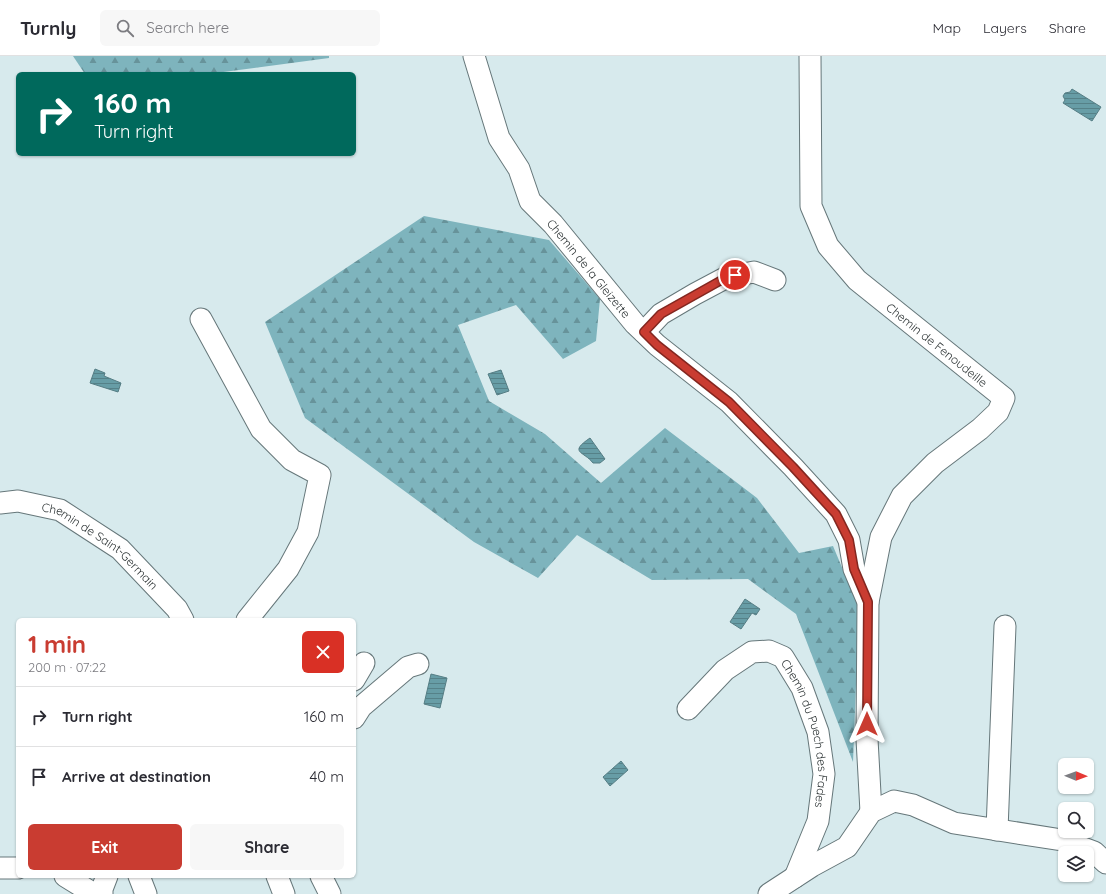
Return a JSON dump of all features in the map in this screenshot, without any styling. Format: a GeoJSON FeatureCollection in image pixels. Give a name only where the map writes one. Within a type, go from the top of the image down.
{"type":"FeatureCollection","features":[{"type":"Feature","properties":{"kind":"street","name":"Chemin de la Gleizette"},"geometry":{"type":"LineString","coordinates":[[474,56],[499,138],[519,169],[530,201],[552,224],[635,324],[657,345],[729,402],[793,467],[836,514],[849,540],[854,569],[868,602],[867,739],[871,812]]}},
{"type":"Feature","properties":{"kind":"street","name":"Chemin de Fenoudeille"},"geometry":{"type":"LineString","coordinates":[[810,56],[811,206],[828,246],[857,280],[1004,398],[998,412],[980,429],[935,463],[902,496],[881,536],[868,602]]}},
{"type":"Feature","properties":{"kind":"street"},"geometry":{"type":"LineString","coordinates":[[644,332],[661,314],[727,277],[754,272],[775,280]]}},
{"type":"Feature","properties":{"kind":"street"},"geometry":{"type":"LineString","coordinates":[[201,319],[261,429],[292,460],[320,475],[308,532],[288,570],[249,618]]}},
{"type":"Feature","properties":{"kind":"street","name":"Chemin de Saint-Germain"},"geometry":{"type":"LineString","coordinates":[[0,503],[18,501],[60,510],[120,549],[177,609],[182,618]]}},
{"type":"Feature","properties":{"kind":"street"},"geometry":{"type":"LineString","coordinates":[[997,830],[1005,626]]}},
{"type":"Feature","properties":{"kind":"street","name":"Chemin du Puech des Fades"},"geometry":{"type":"LineString","coordinates":[[688,709],[725,670],[752,652],[769,651],[783,657],[802,688],[818,732],[824,774],[818,821],[795,877]]}},
{"type":"Feature","properties":{"kind":"street"},"geometry":{"type":"LineString","coordinates":[[356,715],[361,706],[408,667],[418,664]]}},
{"type":"Feature","properties":{"kind":"street"},"geometry":{"type":"LineString","coordinates":[[769,894],[846,847],[871,812],[894,801],[913,805],[954,823],[1062,840],[1094,852],[1106,863]]}},
{"type":"Feature","properties":{"kind":"street"},"geometry":{"type":"LineString","coordinates":[[0,868],[16,868]]}},
{"type":"Feature","properties":{"kind":"street"},"geometry":{"type":"LineString","coordinates":[[68,878],[94,894]]}},
{"type":"Feature","properties":{"kind":"street"},"geometry":{"type":"LineString","coordinates":[[102,894],[102,889],[106,878]]}},
{"type":"Feature","properties":{"kind":"street"},"geometry":{"type":"LineString","coordinates":[[140,878],[146,894]]}},
{"type":"Feature","properties":{"kind":"street"},"geometry":{"type":"LineString","coordinates":[[278,878],[284,894]]}},
{"type":"Feature","properties":{"kind":"street"},"geometry":{"type":"LineString","coordinates":[[322,878],[330,894]]}},
{"type":"Feature","properties":{"kind":"green space"},"geometry":{"type":"Polygon","coordinates":[[[73,56],[329,56],[329,58],[223,72],[84,72],[73,56]]]}},
{"type":"Feature","properties":{"kind":"green space"},"geometry":{"type":"Polygon","coordinates":[[[424,216],[549,240],[600,299],[596,341],[563,359],[516,305],[458,325],[489,401],[545,434],[601,483],[665,428],[757,498],[799,553],[833,546],[859,608],[853,762],[796,614],[748,579],[652,580],[577,535],[538,578],[474,542],[305,418],[265,322],[424,216]]]}},
{"type":"Feature","properties":{"kind":"shaded area"},"geometry":{"type":"Polygon","coordinates":[[[1072,89],[1101,107],[1092,121],[1063,103],[1065,100],[1063,96],[1072,89]]]}},
{"type":"Feature","properties":{"kind":"shaded area"},"geometry":{"type":"Polygon","coordinates":[[[95,369],[105,373],[104,376],[121,383],[118,392],[90,383],[95,369]]]}},
{"type":"Feature","properties":{"kind":"shaded area"},"geometry":{"type":"Polygon","coordinates":[[[501,370],[509,391],[497,395],[488,374],[501,370]]]}},
{"type":"Feature","properties":{"kind":"shaded area"},"geometry":{"type":"Polygon","coordinates":[[[590,438],[605,459],[600,463],[593,463],[580,452],[580,447],[590,438]]]}},
{"type":"Feature","properties":{"kind":"shaded area"},"geometry":{"type":"Polygon","coordinates":[[[745,599],[760,609],[756,615],[752,613],[741,629],[730,622],[745,599]]]}},
{"type":"Feature","properties":{"kind":"shaded area"},"geometry":{"type":"Polygon","coordinates":[[[431,674],[447,678],[440,708],[424,704],[431,674]]]}},
{"type":"Feature","properties":{"kind":"shaded area"},"geometry":{"type":"Polygon","coordinates":[[[621,761],[628,770],[610,786],[603,777],[621,761]]]}},
{"type":"Feature","properties":{"kind":"route"},"geometry":{"type":"LineString","coordinates":[[735,275],[727,277],[661,314],[644,332],[657,345],[729,402],[793,467],[836,514],[849,540],[854,569],[868,602],[867,724]]}}]}
